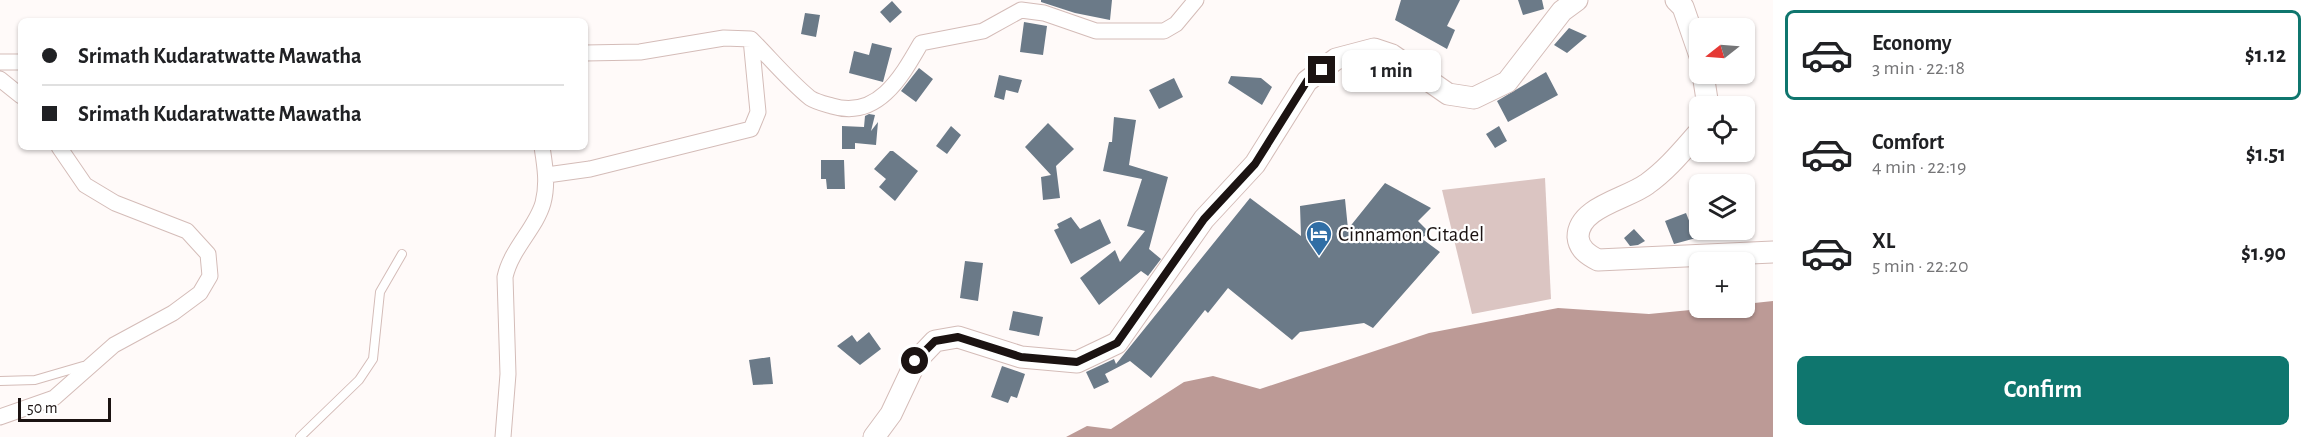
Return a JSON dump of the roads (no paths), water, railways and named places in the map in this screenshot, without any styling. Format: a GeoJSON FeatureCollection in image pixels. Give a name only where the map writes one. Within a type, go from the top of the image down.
{"type":"FeatureCollection","features":[{"type":"Feature","properties":{"kind":"street"},"geometry":{"type":"LineString","coordinates":[[588,53],[640,52],[724,38],[751,39],[812,100],[839,108],[855,108],[882,98],[903,75],[921,43],[983,31],[1021,10],[1044,14],[1096,31],[1164,31],[1176,24],[1196,0]]}},
{"type":"Feature","properties":{"kind":"street"},"geometry":{"type":"LineString","coordinates":[[874,437],[891,414],[915,361],[935,341],[958,337],[1021,357],[1077,362],[1117,343],[1204,219],[1255,164],[1307,81],[1336,59],[1374,49],[1392,55],[1448,94],[1474,98],[1507,82],[1562,11],[1576,0]]}},
{"type":"Feature","properties":{"kind":"street"},"geometry":{"type":"LineString","coordinates":[[1676,0],[1683,7],[1689,24]]}},
{"type":"Feature","properties":{"kind":"street"},"geometry":{"type":"LineString","coordinates":[[547,175],[590,169],[751,129],[758,112],[751,39]]}},
{"type":"Feature","properties":{"kind":"street"},"geometry":{"type":"LineString","coordinates":[[0,62],[18,62]]}},
{"type":"Feature","properties":{"kind":"street"},"geometry":{"type":"LineString","coordinates":[[0,79],[18,94]]}},
{"type":"Feature","properties":{"kind":"street"},"geometry":{"type":"LineString","coordinates":[[1689,143],[1668,167],[1645,186],[1584,217],[1578,230],[1578,242],[1586,254],[1598,260],[1773,252]]}},
{"type":"Feature","properties":{"kind":"street"},"geometry":{"type":"LineString","coordinates":[[0,417],[54,398],[114,345],[173,313],[200,293],[210,276],[208,254],[187,231],[115,203],[85,185],[61,150]]}},
{"type":"Feature","properties":{"kind":"street"},"geometry":{"type":"LineString","coordinates":[[503,437],[508,374],[504,277],[507,265],[543,204],[547,175],[543,150]]}},
{"type":"Feature","properties":{"kind":"lane"},"geometry":{"type":"LineString","coordinates":[[300,437],[359,380],[374,359],[380,292],[402,254]]}},
{"type":"Feature","properties":{"kind":"lane"},"geometry":{"type":"LineString","coordinates":[[0,381],[35,380],[83,366],[87,368]]}},
{"type":"Feature","properties":{"kind":"place","name":"Cinnamon Citadel"},"geometry":{"type":"Point","coordinates":[1319,257]}}]}
